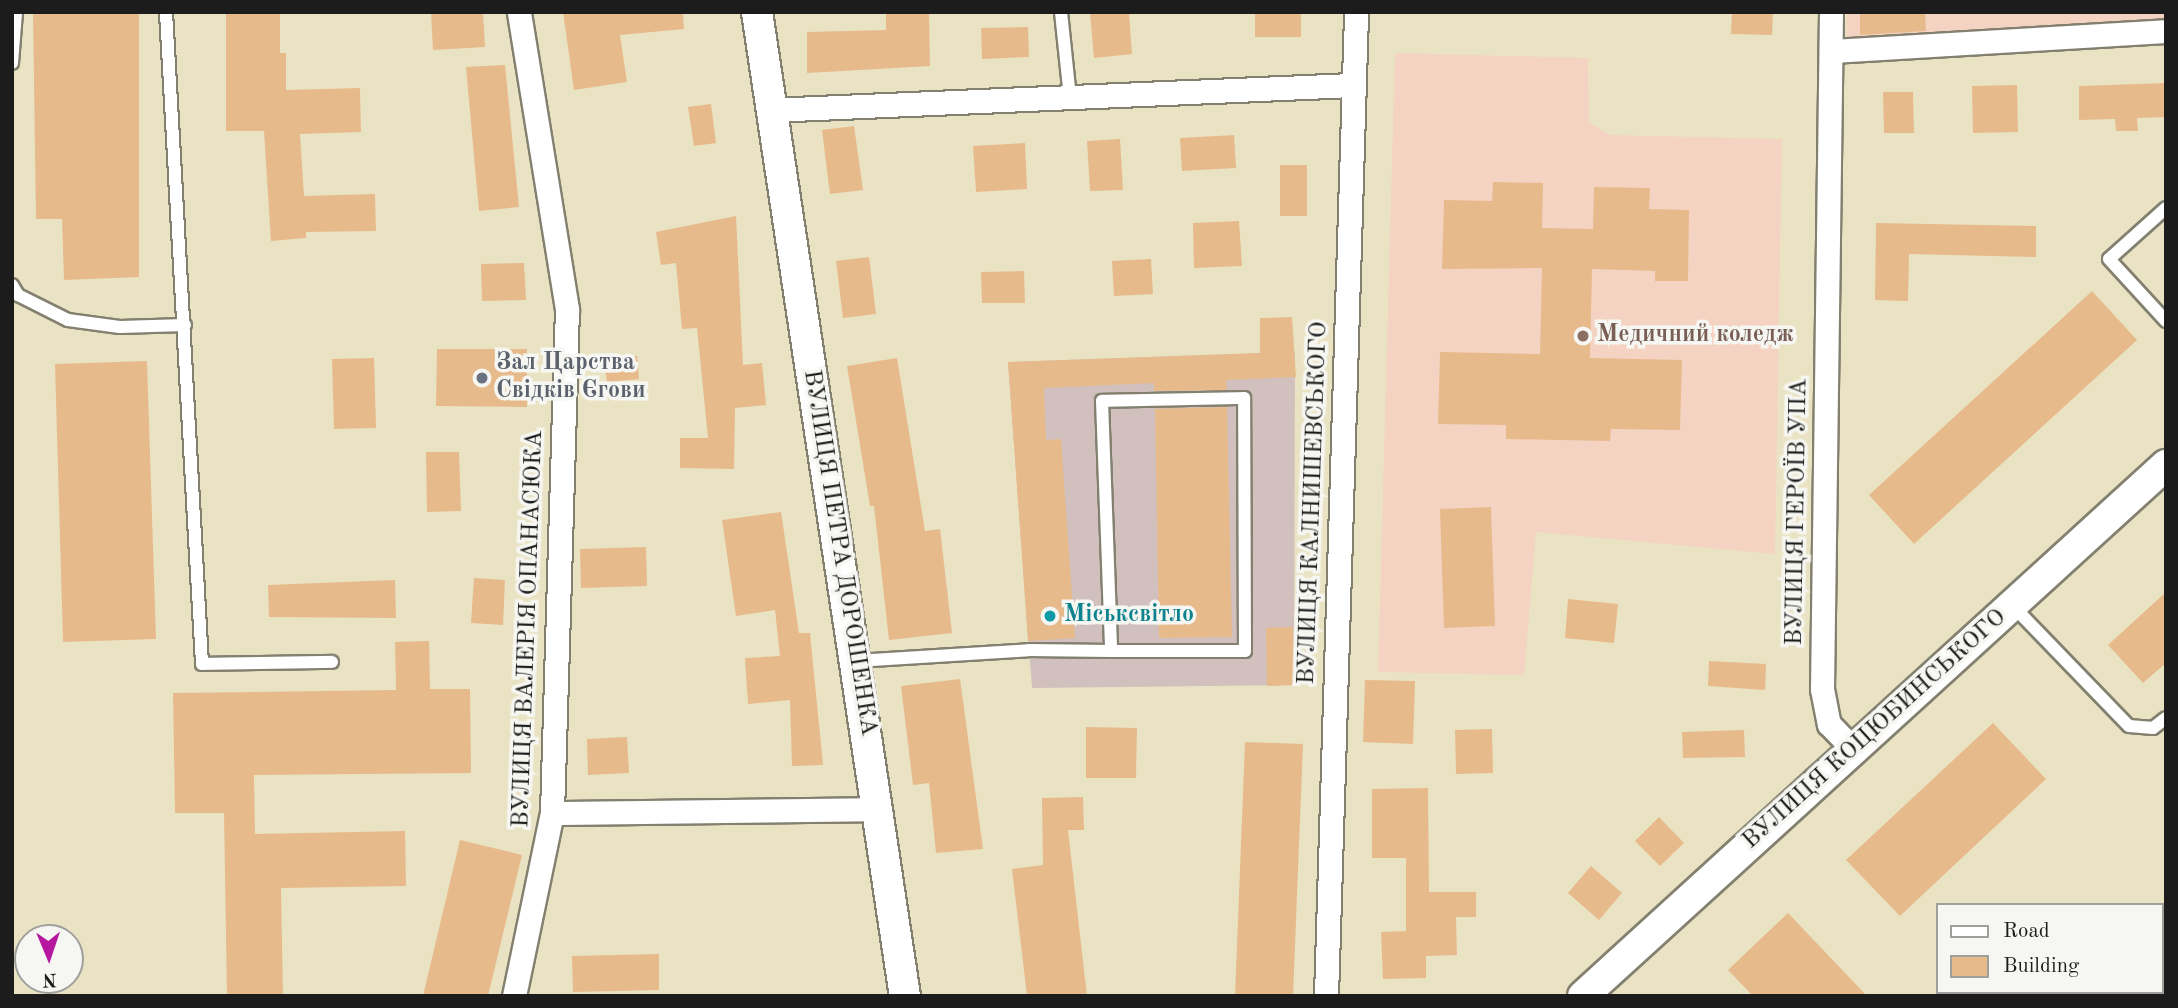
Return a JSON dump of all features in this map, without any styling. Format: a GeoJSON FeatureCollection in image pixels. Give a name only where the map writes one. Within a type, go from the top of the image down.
{"type":"FeatureCollection","features":[{"type":"Feature","properties":{"kind":"street","name":"ВУЛИЦЯ ВАЛЕРІЯ ОПАНАСЮКА"},"geometry":{"type":"LineString","coordinates":[[514,996],[552,813],[567,309],[519,12]]}},
{"type":"Feature","properties":{"kind":"street","name":"ВУЛИЦЯ ПЕТРА ДОРОШЕНКА"},"geometry":{"type":"LineString","coordinates":[[757,12],[905,996]]}},
{"type":"Feature","properties":{"kind":"street","name":"ВУЛИЦЯ КАЛНИШЕВСЬКОГО"},"geometry":{"type":"LineString","coordinates":[[1326,996],[1356,12]]}},
{"type":"Feature","properties":{"kind":"street","name":"ВУЛИЦЯ ГЕРОЇВ УПА"},"geometry":{"type":"LineString","coordinates":[[1831,12],[1822,689],[1829,724],[1854,750]]}},
{"type":"Feature","properties":{"kind":"street"},"geometry":{"type":"LineString","coordinates":[[1830,51],[2166,31]]}},
{"type":"Feature","properties":{"kind":"street"},"geometry":{"type":"LineString","coordinates":[[770,110],[1353,85]]}},
{"type":"Feature","properties":{"kind":"street","name":"ВУЛИЦЯ КОЦЮБИНСЬКОГО"},"geometry":{"type":"LineString","coordinates":[[1583,996],[2166,465]]}},
{"type":"Feature","properties":{"kind":"street"},"geometry":{"type":"LineString","coordinates":[[552,813],[878,809]]}},
{"type":"Feature","properties":{"kind":"lane"},"geometry":{"type":"LineString","coordinates":[[12,63],[16,12]]}},
{"type":"Feature","properties":{"kind":"lane"},"geometry":{"type":"LineString","coordinates":[[166,12],[169,124],[185,325],[202,664],[332,662]]}},
{"type":"Feature","properties":{"kind":"lane"},"geometry":{"type":"LineString","coordinates":[[1061,12],[1070,97]]}},
{"type":"Feature","properties":{"kind":"lane"},"geometry":{"type":"LineString","coordinates":[[2166,208],[2109,260],[2166,321]]}},
{"type":"Feature","properties":{"kind":"lane"},"geometry":{"type":"LineString","coordinates":[[12,285],[18,295],[68,320],[120,327],[185,325]]}},
{"type":"Feature","properties":{"kind":"lane"},"geometry":{"type":"LineString","coordinates":[[855,661],[1029,650],[1111,651],[1245,651],[1244,398],[1102,401],[1111,651]]}},
{"type":"Feature","properties":{"kind":"lane"},"geometry":{"type":"LineString","coordinates":[[2012,605],[2129,726],[2153,728],[2166,718]]}},
{"type":"Feature","properties":{"kind":"shaded area"},"geometry":{"type":"Polygon","coordinates":[[[1847,12],[2166,12],[2166,30],[1846,47],[1847,12]]]}},
{"type":"Feature","properties":{"kind":"shaded area","name":"Медичний коледж"},"geometry":{"type":"Polygon","coordinates":[[[1395,53],[1588,58],[1589,122],[1610,135],[1782,139],[1775,554],[1536,532],[1524,675],[1378,672],[1395,53]]]}},
{"type":"Feature","properties":{"kind":"shaded area"},"geometry":{"type":"Polygon","coordinates":[[[1295,352],[1294,685],[1032,688],[1008,362],[1295,352]]]}},
{"type":"Feature","properties":{"kind":"building"},"geometry":{"type":"Polygon","coordinates":[[[33,12],[139,12],[139,277],[64,280],[62,219],[36,219],[33,12]]]}},
{"type":"Feature","properties":{"kind":"building"},"geometry":{"type":"Polygon","coordinates":[[[226,12],[280,12],[280,53],[286,53],[286,90],[360,88],[361,132],[300,134],[304,196],[375,194],[376,231],[306,232],[306,238],[271,241],[264,131],[226,131],[226,12]]]}},
{"type":"Feature","properties":{"kind":"building"},"geometry":{"type":"Polygon","coordinates":[[[431,12],[483,12],[485,47],[433,50],[431,12]]]}},
{"type":"Feature","properties":{"kind":"building"},"geometry":{"type":"Polygon","coordinates":[[[563,12],[683,12],[684,29],[620,35],[627,82],[574,90],[563,12]]]}},
{"type":"Feature","properties":{"kind":"building"},"geometry":{"type":"Polygon","coordinates":[[[886,12],[929,12],[930,66],[807,73],[807,32],[886,30],[886,12]]]}},
{"type":"Feature","properties":{"kind":"building"},"geometry":{"type":"Polygon","coordinates":[[[1090,12],[1129,12],[1132,54],[1094,58],[1090,12]]]}},
{"type":"Feature","properties":{"kind":"building"},"geometry":{"type":"Polygon","coordinates":[[[1255,12],[1301,12],[1301,37],[1255,37],[1255,12]]]}},
{"type":"Feature","properties":{"kind":"building"},"geometry":{"type":"Polygon","coordinates":[[[1732,12],[1773,12],[1772,35],[1731,34],[1732,12]]]}},
{"type":"Feature","properties":{"kind":"building"},"geometry":{"type":"Polygon","coordinates":[[[1860,12],[1925,12],[1926,31],[1860,35],[1860,12]]]}},
{"type":"Feature","properties":{"kind":"building"},"geometry":{"type":"Polygon","coordinates":[[[1028,27],[1029,57],[982,59],[981,28],[1028,27]]]}},
{"type":"Feature","properties":{"kind":"building"},"geometry":{"type":"Polygon","coordinates":[[[505,65],[519,207],[479,211],[466,67],[505,65]]]}},
{"type":"Feature","properties":{"kind":"building"},"geometry":{"type":"Polygon","coordinates":[[[2166,83],[2166,117],[2137,118],[2138,131],[2116,131],[2115,119],[2079,120],[2079,86],[2166,83]]]}},
{"type":"Feature","properties":{"kind":"building"},"geometry":{"type":"Polygon","coordinates":[[[2017,85],[2018,132],[1973,133],[1972,86],[2017,85]]]}},
{"type":"Feature","properties":{"kind":"building"},"geometry":{"type":"Polygon","coordinates":[[[1883,92],[1913,92],[1914,133],[1884,133],[1883,92]]]}},
{"type":"Feature","properties":{"kind":"building"},"geometry":{"type":"Polygon","coordinates":[[[711,104],[716,143],[694,146],[688,107],[711,104]]]}},
{"type":"Feature","properties":{"kind":"building"},"geometry":{"type":"Polygon","coordinates":[[[854,126],[863,190],[830,194],[822,130],[854,126]]]}},
{"type":"Feature","properties":{"kind":"building"},"geometry":{"type":"Polygon","coordinates":[[[1234,135],[1236,168],[1182,171],[1180,138],[1234,135]]]}},
{"type":"Feature","properties":{"kind":"building"},"geometry":{"type":"Polygon","coordinates":[[[1120,139],[1123,190],[1090,191],[1087,141],[1120,139]]]}},
{"type":"Feature","properties":{"kind":"building"},"geometry":{"type":"Polygon","coordinates":[[[1025,143],[1027,189],[976,192],[973,146],[1025,143]]]}},
{"type":"Feature","properties":{"kind":"building"},"geometry":{"type":"Polygon","coordinates":[[[1280,165],[1307,165],[1307,216],[1280,216],[1280,165]]]}},
{"type":"Feature","properties":{"kind":"building"},"geometry":{"type":"Polygon","coordinates":[[[1493,182],[1543,183],[1542,228],[1593,229],[1594,187],[1650,188],[1649,209],[1689,210],[1688,281],[1655,281],[1655,271],[1592,269],[1590,358],[1682,360],[1680,430],[1611,429],[1610,441],[1506,439],[1506,425],[1438,424],[1440,352],[1540,354],[1542,268],[1442,269],[1444,200],[1492,201],[1493,182]]]}},
{"type":"Feature","properties":{"kind":"building"},"geometry":{"type":"Polygon","coordinates":[[[736,216],[743,365],[762,363],[766,405],[735,408],[734,469],[680,468],[680,438],[708,438],[697,328],[682,329],[676,263],[661,265],[656,232],[736,216]]]}},
{"type":"Feature","properties":{"kind":"building"},"geometry":{"type":"Polygon","coordinates":[[[1239,221],[1242,266],[1194,268],[1193,223],[1239,221]]]}},
{"type":"Feature","properties":{"kind":"building"},"geometry":{"type":"Polygon","coordinates":[[[1876,223],[2036,226],[2036,257],[1909,254],[1908,301],[1875,300],[1876,223]]]}},
{"type":"Feature","properties":{"kind":"building"},"geometry":{"type":"Polygon","coordinates":[[[869,257],[876,314],[843,318],[836,261],[869,257]]]}},
{"type":"Feature","properties":{"kind":"building"},"geometry":{"type":"Polygon","coordinates":[[[1151,259],[1153,294],[1114,296],[1112,261],[1151,259]]]}},
{"type":"Feature","properties":{"kind":"building"},"geometry":{"type":"Polygon","coordinates":[[[524,263],[526,300],[482,301],[481,264],[524,263]]]}},
{"type":"Feature","properties":{"kind":"building"},"geometry":{"type":"Polygon","coordinates":[[[1024,271],[1025,303],[982,303],[981,272],[1024,271]]]}},
{"type":"Feature","properties":{"kind":"building"},"geometry":{"type":"Polygon","coordinates":[[[2092,291],[2137,340],[1914,544],[1869,495],[2092,291]]]}},
{"type":"Feature","properties":{"kind":"building"},"geometry":{"type":"Polygon","coordinates":[[[1292,317],[1296,377],[1226,380],[1227,390],[1154,391],[1154,383],[1044,388],[1046,440],[1061,439],[1075,638],[1028,641],[1008,362],[1260,353],[1260,318],[1292,317]]]}},
{"type":"Feature","properties":{"kind":"building","name":"Зал Царства Свідків Єгови"},"geometry":{"type":"Polygon","coordinates":[[[437,349],[527,349],[527,407],[436,406],[437,349]]]}},
{"type":"Feature","properties":{"kind":"building"},"geometry":{"type":"Polygon","coordinates":[[[637,356],[639,379],[607,382],[604,359],[637,356]]]}},
{"type":"Feature","properties":{"kind":"building"},"geometry":{"type":"Polygon","coordinates":[[[374,358],[376,428],[334,429],[332,359],[374,358]]]}},
{"type":"Feature","properties":{"kind":"building"},"geometry":{"type":"Polygon","coordinates":[[[897,358],[925,531],[940,529],[952,633],[889,640],[874,506],[870,506],[847,366],[897,358]]]}},
{"type":"Feature","properties":{"kind":"building"},"geometry":{"type":"Polygon","coordinates":[[[147,361],[156,639],[63,642],[55,364],[147,361]]]}},
{"type":"Feature","properties":{"kind":"building"},"geometry":{"type":"Polygon","coordinates":[[[1227,407],[1232,637],[1159,638],[1155,409],[1227,407]]]}},
{"type":"Feature","properties":{"kind":"building"},"geometry":{"type":"Polygon","coordinates":[[[426,452],[459,452],[461,511],[427,512],[426,452]]]}},
{"type":"Feature","properties":{"kind":"building"},"geometry":{"type":"Polygon","coordinates":[[[1491,507],[1495,626],[1444,628],[1440,509],[1491,507]]]}},
{"type":"Feature","properties":{"kind":"building"},"geometry":{"type":"Polygon","coordinates":[[[781,512],[799,633],[810,633],[823,765],[792,766],[790,700],[748,704],[745,658],[780,656],[775,610],[736,616],[722,520],[781,512]]]}},
{"type":"Feature","properties":{"kind":"building"},"geometry":{"type":"Polygon","coordinates":[[[646,547],[647,586],[581,588],[580,549],[646,547]]]}},
{"type":"Feature","properties":{"kind":"building"},"geometry":{"type":"Polygon","coordinates":[[[474,578],[505,580],[503,625],[471,623],[474,578]]]}},
{"type":"Feature","properties":{"kind":"building"},"geometry":{"type":"Polygon","coordinates":[[[395,580],[396,618],[269,617],[268,585],[395,580]]]}},
{"type":"Feature","properties":{"kind":"building"},"geometry":{"type":"Polygon","coordinates":[[[2166,592],[2166,663],[2143,683],[2108,645],[2166,592]]]}},
{"type":"Feature","properties":{"kind":"building"},"geometry":{"type":"Polygon","coordinates":[[[1568,599],[1618,604],[1614,643],[1565,638],[1568,599]]]}},
{"type":"Feature","properties":{"kind":"building"},"geometry":{"type":"Polygon","coordinates":[[[1293,627],[1294,685],[1267,686],[1266,628],[1293,627]]]}},
{"type":"Feature","properties":{"kind":"building"},"geometry":{"type":"Polygon","coordinates":[[[429,641],[430,689],[470,689],[471,773],[254,775],[255,834],[405,831],[406,886],[281,888],[283,996],[227,996],[224,813],[175,813],[173,693],[396,690],[395,642],[429,641]]]}},
{"type":"Feature","properties":{"kind":"building"},"geometry":{"type":"Polygon","coordinates":[[[1709,661],[1766,664],[1765,690],[1708,686],[1709,661]]]}},
{"type":"Feature","properties":{"kind":"building"},"geometry":{"type":"Polygon","coordinates":[[[960,679],[983,849],[936,853],[929,783],[913,785],[901,686],[960,679]]]}},
{"type":"Feature","properties":{"kind":"building"},"geometry":{"type":"Polygon","coordinates":[[[1365,680],[1415,681],[1413,744],[1363,742],[1365,680]]]}},
{"type":"Feature","properties":{"kind":"building"},"geometry":{"type":"Polygon","coordinates":[[[1993,723],[2046,779],[1900,916],[1846,860],[1993,723]]]}},
{"type":"Feature","properties":{"kind":"building"},"geometry":{"type":"Polygon","coordinates":[[[1086,727],[1137,728],[1136,778],[1086,778],[1086,727]]]}},
{"type":"Feature","properties":{"kind":"building"},"geometry":{"type":"Polygon","coordinates":[[[1492,729],[1493,773],[1456,774],[1455,730],[1492,729]]]}},
{"type":"Feature","properties":{"kind":"building"},"geometry":{"type":"Polygon","coordinates":[[[1744,730],[1745,757],[1683,758],[1682,732],[1744,730]]]}},
{"type":"Feature","properties":{"kind":"building"},"geometry":{"type":"Polygon","coordinates":[[[627,737],[629,773],[588,775],[587,739],[627,737]]]}},
{"type":"Feature","properties":{"kind":"building"},"geometry":{"type":"Polygon","coordinates":[[[1245,742],[1303,744],[1293,996],[1235,996],[1245,742]]]}},
{"type":"Feature","properties":{"kind":"building"},"geometry":{"type":"Polygon","coordinates":[[[1428,788],[1429,892],[1476,892],[1476,917],[1456,917],[1457,955],[1426,956],[1426,978],[1383,979],[1381,932],[1406,931],[1406,858],[1372,858],[1372,789],[1428,788]]]}},
{"type":"Feature","properties":{"kind":"building"},"geometry":{"type":"Polygon","coordinates":[[[1083,797],[1084,830],[1068,830],[1087,996],[1027,996],[1012,869],[1043,865],[1042,798],[1083,797]]]}},
{"type":"Feature","properties":{"kind":"building"},"geometry":{"type":"Polygon","coordinates":[[[1659,817],[1684,843],[1660,866],[1635,841],[1659,817]]]}},
{"type":"Feature","properties":{"kind":"building"},"geometry":{"type":"Polygon","coordinates":[[[460,840],[522,855],[488,996],[423,996],[460,840]]]}},
{"type":"Feature","properties":{"kind":"building"},"geometry":{"type":"Polygon","coordinates":[[[1591,866],[1622,893],[1599,920],[1568,893],[1591,866]]]}},
{"type":"Feature","properties":{"kind":"building"},"geometry":{"type":"Polygon","coordinates":[[[1788,913],[1867,996],[1753,996],[1728,970],[1788,913]]]}},
{"type":"Feature","properties":{"kind":"building"},"geometry":{"type":"Polygon","coordinates":[[[659,954],[659,990],[573,992],[572,956],[659,954]]]}},
{"type":"Feature","properties":{"kind":"place","name":"Медичний коледж"},"geometry":{"type":"Point","coordinates":[1583,336]}},
{"type":"Feature","properties":{"kind":"place","name":"Зал Царства Свідків Єгови"},"geometry":{"type":"Point","coordinates":[482,378]}},
{"type":"Feature","properties":{"kind":"place","name":"Міськсвітло"},"geometry":{"type":"Point","coordinates":[1050,616]}}]}
